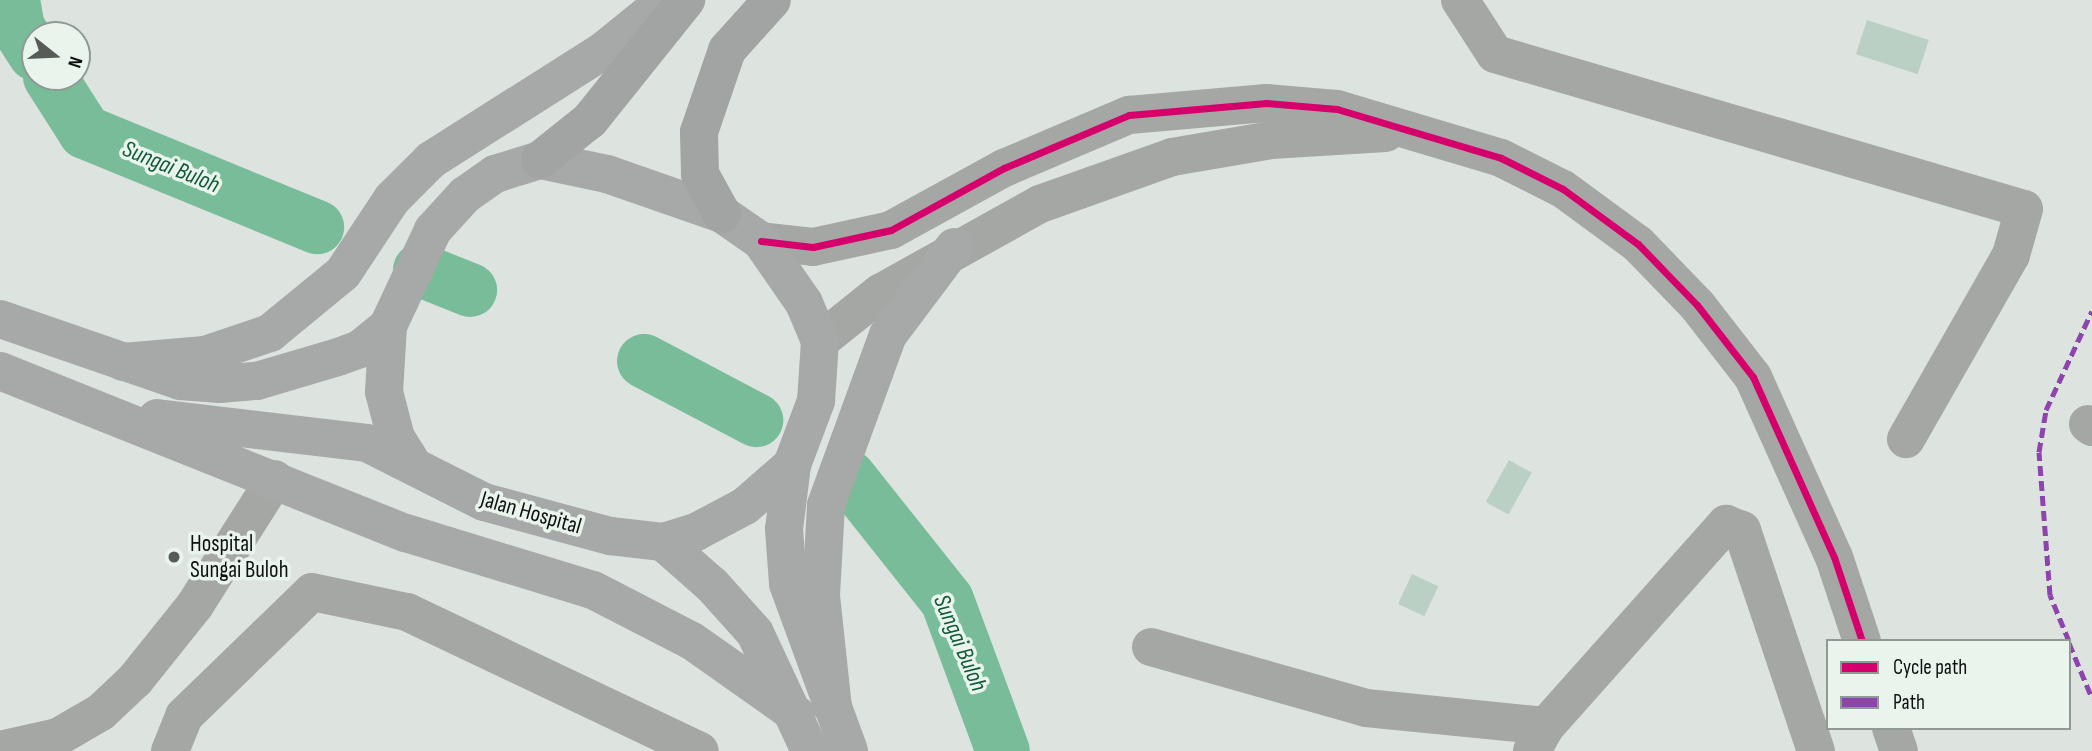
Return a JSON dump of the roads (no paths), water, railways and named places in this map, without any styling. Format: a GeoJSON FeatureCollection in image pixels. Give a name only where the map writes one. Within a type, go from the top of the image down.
{"type":"FeatureCollection","features":[{"type":"Feature","properties":{"kind":"highway"},"geometry":{"type":"LineString","coordinates":[[540,160],[590,120],[686,0]]}},
{"type":"Feature","properties":{"kind":"highway"},"geometry":{"type":"LineString","coordinates":[[722,215],[700,174],[699,132],[727,50],[772,0]]}},
{"type":"Feature","properties":{"kind":"main road"},"geometry":{"type":"LineString","coordinates":[[122,362],[205,355],[270,333],[343,273],[392,199],[431,160],[603,51],[666,0]]}},
{"type":"Feature","properties":{"kind":"main road"},"geometry":{"type":"LineString","coordinates":[[410,460],[396,438],[384,392],[388,326],[433,230],[457,204],[495,174],[540,160],[607,174],[722,215],[761,241],[804,303],[820,341],[816,401],[792,465],[784,529],[788,584],[815,712]]}},
{"type":"Feature","properties":{"kind":"main road"},"geometry":{"type":"LineString","coordinates":[[810,751],[815,712],[826,505],[888,335],[954,247]]}},
{"type":"Feature","properties":{"kind":"main road"},"geometry":{"type":"LineString","coordinates":[[0,319],[180,381],[257,382],[359,349],[388,326]]}},
{"type":"Feature","properties":{"kind":"main road","name":"Jalan Hospital"},"geometry":{"type":"LineString","coordinates":[[0,371],[406,533],[593,590],[692,641],[815,712]]}},
{"type":"Feature","properties":{"kind":"main road","name":"Jalan Hospital"},"geometry":{"type":"LineString","coordinates":[[106,412],[319,434],[367,443],[410,460],[484,502],[610,536],[663,541]]}},
{"type":"Feature","properties":{"kind":"main road"},"geometry":{"type":"LineString","coordinates":[[663,541],[696,532],[745,506],[792,465]]}},
{"type":"Feature","properties":{"kind":"main road"},"geometry":{"type":"LineString","coordinates":[[468,551],[575,548],[610,536]]}},
{"type":"Feature","properties":{"kind":"main road"},"geometry":{"type":"LineString","coordinates":[[663,541],[712,585],[755,633],[815,712],[849,751]]}},
{"type":"Feature","properties":{"kind":"street"},"geometry":{"type":"LineString","coordinates":[[1460,0],[1495,54],[2024,209],[2011,255],[1906,439]]}},
{"type":"Feature","properties":{"kind":"street"},"geometry":{"type":"LineString","coordinates":[[761,241],[813,247],[891,230],[1004,168],[1129,115],[1266,103],[1337,109],[1501,158],[1563,189],[1638,244],[1698,305],[1753,377],[1834,557],[1861,639]]}},
{"type":"Feature","properties":{"kind":"street"},"geometry":{"type":"LineString","coordinates":[[820,341],[880,293],[954,247],[1040,204],[1172,157],[1271,140],[1409,132]]}},
{"type":"Feature","properties":{"kind":"street"},"geometry":{"type":"LineString","coordinates":[[0,750],[58,737],[100,712],[135,680],[195,605],[275,479]]}},
{"type":"Feature","properties":{"kind":"street"},"geometry":{"type":"LineString","coordinates":[[1151,647],[1366,708],[1539,739],[1726,524],[1741,530],[1816,751]]}},
{"type":"Feature","properties":{"kind":"street"},"geometry":{"type":"LineString","coordinates":[[170,751],[184,716],[312,592],[407,612],[700,751]]}},
{"type":"Feature","properties":{"kind":"street"},"geometry":{"type":"LineString","coordinates":[[1892,730],[1899,751]]}},
{"type":"Feature","properties":{"kind":"waterway","name":"Sungai Buloh"},"geometry":{"type":"LineString","coordinates":[[13,0],[21,33]]}},
{"type":"Feature","properties":{"kind":"waterway","name":"Sungai Buloh"},"geometry":{"type":"LineString","coordinates":[[59,91],[85,132],[317,227]]}},
{"type":"Feature","properties":{"kind":"waterway","name":"Sungai Buloh"},"geometry":{"type":"LineString","coordinates":[[420,270],[470,290]]}},
{"type":"Feature","properties":{"kind":"waterway","name":"Sungai Buloh"},"geometry":{"type":"LineString","coordinates":[[644,361],[756,420]]}},
{"type":"Feature","properties":{"kind":"waterway","name":"Sungai Buloh"},"geometry":{"type":"LineString","coordinates":[[849,477],[947,600],[1003,751]]}},
{"type":"Feature","properties":{"kind":"place","name":"Hospital Sungai Buloh"},"geometry":{"type":"Point","coordinates":[174,557]}}]}
